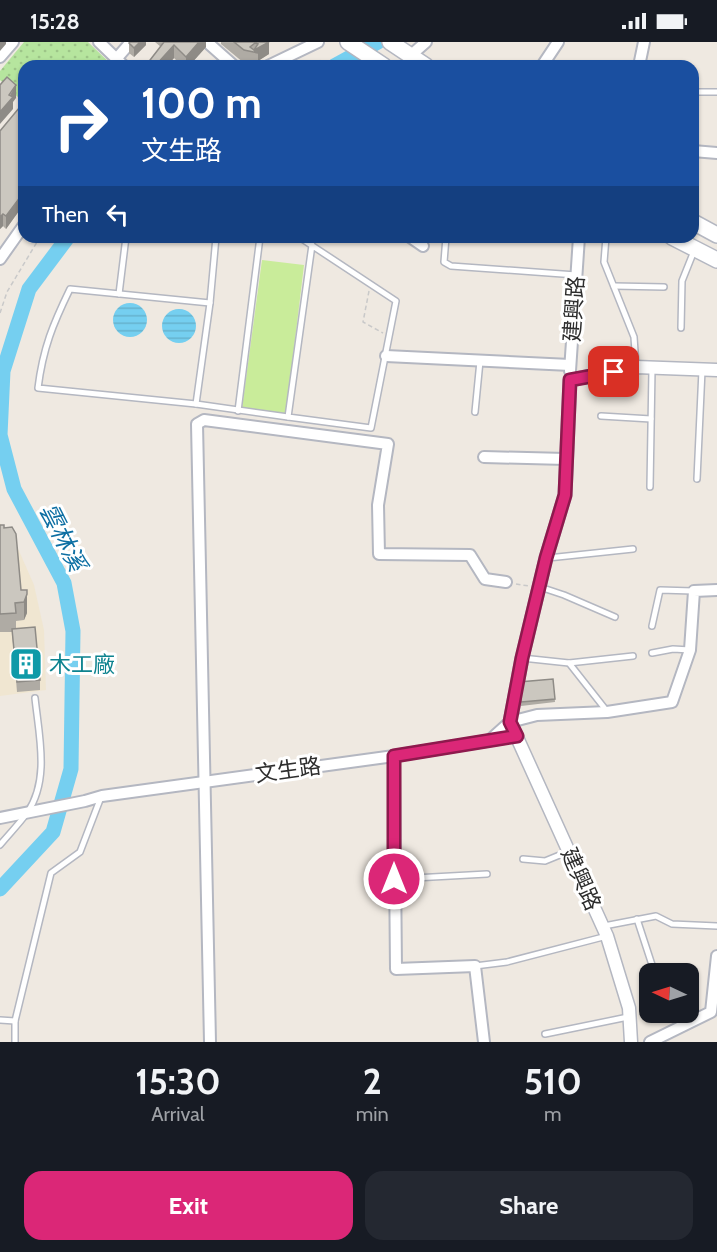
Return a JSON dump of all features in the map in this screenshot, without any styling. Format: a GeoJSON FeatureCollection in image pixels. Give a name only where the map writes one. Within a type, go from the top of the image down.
{"type":"FeatureCollection","features":[{"type":"Feature","properties":{"kind":"main road"},"geometry":{"type":"LineString","coordinates":[[349,43],[375,60]]}},
{"type":"Feature","properties":{"kind":"main road"},"geometry":{"type":"LineString","coordinates":[[400,49],[417,60]]}},
{"type":"Feature","properties":{"kind":"main road"},"geometry":{"type":"LineString","coordinates":[[699,225],[717,235]]}},
{"type":"Feature","properties":{"kind":"main road"},"geometry":{"type":"LineString","coordinates":[[683,243],[717,260]]}},
{"type":"Feature","properties":{"kind":"street"},"geometry":{"type":"LineString","coordinates":[[99,42],[118,60]]}},
{"type":"Feature","properties":{"kind":"street"},"geometry":{"type":"LineString","coordinates":[[121,60],[131,42]]}},
{"type":"Feature","properties":{"kind":"street"},"geometry":{"type":"LineString","coordinates":[[207,42],[227,60]]}},
{"type":"Feature","properties":{"kind":"street"},"geometry":{"type":"LineString","coordinates":[[280,60],[318,42]]}},
{"type":"Feature","properties":{"kind":"street"},"geometry":{"type":"LineString","coordinates":[[400,49],[426,42]]}},
{"type":"Feature","properties":{"kind":"street"},"geometry":{"type":"LineString","coordinates":[[546,60],[558,42]]}},
{"type":"Feature","properties":{"kind":"street"},"geometry":{"type":"LineString","coordinates":[[640,60],[644,42]]}},
{"type":"Feature","properties":{"kind":"street"},"geometry":{"type":"LineString","coordinates":[[0,57],[11,43]]}},
{"type":"Feature","properties":{"kind":"street"},"geometry":{"type":"LineString","coordinates":[[699,152],[717,153]]}},
{"type":"Feature","properties":{"kind":"street"},"geometry":{"type":"LineString","coordinates":[[0,259],[18,234]]}},
{"type":"Feature","properties":{"kind":"street"},"geometry":{"type":"LineString","coordinates":[[419,243],[423,246]]}},
{"type":"Feature","properties":{"kind":"street","name":"建興路"},"geometry":{"type":"LineString","coordinates":[[579,243],[570,365],[565,495],[546,558],[522,658],[510,722],[605,931],[629,1008],[631,1042]]}},
{"type":"Feature","properties":{"kind":"street"},"geometry":{"type":"LineString","coordinates":[[386,356],[570,365]]}},
{"type":"Feature","properties":{"kind":"street"},"geometry":{"type":"LineString","coordinates":[[570,380],[636,367],[717,370]]}},
{"type":"Feature","properties":{"kind":"street"},"geometry":{"type":"LineString","coordinates":[[210,1042],[197,424],[204,420],[388,444],[378,505],[379,554],[470,555],[485,579],[506,582]]}},
{"type":"Feature","properties":{"kind":"street"},"geometry":{"type":"LineString","coordinates":[[484,457],[566,459]]}},
{"type":"Feature","properties":{"kind":"street"},"geometry":{"type":"LineString","coordinates":[[490,740],[510,722],[537,715],[607,712],[672,702],[690,650],[694,591],[717,590]]}},
{"type":"Feature","properties":{"kind":"street","name":"文生路"},"geometry":{"type":"LineString","coordinates":[[32,811],[102,796],[394,756],[517,736]]}},
{"type":"Feature","properties":{"kind":"street"},"geometry":{"type":"LineString","coordinates":[[394,756],[396,969],[475,966],[484,1042]]}},
{"type":"Feature","properties":{"kind":"street"},"geometry":{"type":"LineString","coordinates":[[0,818],[32,811]]}},
{"type":"Feature","properties":{"kind":"street"},"geometry":{"type":"LineString","coordinates":[[650,1042],[711,1012],[717,956]]}},
{"type":"Feature","properties":{"kind":"lane"},"geometry":{"type":"LineString","coordinates":[[699,92],[717,92]]}},
{"type":"Feature","properties":{"kind":"lane"},"geometry":{"type":"LineString","coordinates":[[119,294],[125,243]]}},
{"type":"Feature","properties":{"kind":"lane"},"geometry":{"type":"LineString","coordinates":[[196,404],[215,243]]}},
{"type":"Feature","properties":{"kind":"lane"},"geometry":{"type":"LineString","coordinates":[[238,411],[259,243]]}},
{"type":"Feature","properties":{"kind":"lane"},"geometry":{"type":"LineString","coordinates":[[210,303],[70,289],[51,329],[42,358],[38,388],[196,404],[372,428],[396,301],[309,243]]}},
{"type":"Feature","properties":{"kind":"lane"},"geometry":{"type":"LineString","coordinates":[[446,243],[444,262],[451,266],[576,275]]}},
{"type":"Feature","properties":{"kind":"lane"},"geometry":{"type":"LineString","coordinates":[[606,243],[604,262],[634,337],[636,367]]}},
{"type":"Feature","properties":{"kind":"lane"},"geometry":{"type":"LineString","coordinates":[[288,417],[312,245]]}},
{"type":"Feature","properties":{"kind":"lane"},"geometry":{"type":"LineString","coordinates":[[681,328],[682,281],[695,250]]}},
{"type":"Feature","properties":{"kind":"lane"},"geometry":{"type":"LineString","coordinates":[[614,286],[664,287]]}},
{"type":"Feature","properties":{"kind":"lane"},"geometry":{"type":"LineString","coordinates":[[476,412],[480,361]]}},
{"type":"Feature","properties":{"kind":"lane"},"geometry":{"type":"LineString","coordinates":[[650,487],[652,367]]}},
{"type":"Feature","properties":{"kind":"lane"},"geometry":{"type":"LineString","coordinates":[[697,480],[702,370]]}},
{"type":"Feature","properties":{"kind":"lane"},"geometry":{"type":"LineString","coordinates":[[601,416],[651,419]]}},
{"type":"Feature","properties":{"kind":"lane"},"geometry":{"type":"LineString","coordinates":[[546,558],[633,549]]}},
{"type":"Feature","properties":{"kind":"lane"},"geometry":{"type":"LineString","coordinates":[[540,587],[615,617]]}},
{"type":"Feature","properties":{"kind":"lane"},"geometry":{"type":"LineString","coordinates":[[652,626],[660,590],[694,591]]}},
{"type":"Feature","properties":{"kind":"lane"},"geometry":{"type":"LineString","coordinates":[[652,652],[673,649],[690,650]]}},
{"type":"Feature","properties":{"kind":"lane"},"geometry":{"type":"LineString","coordinates":[[522,658],[569,663],[633,656]]}},
{"type":"Feature","properties":{"kind":"lane"},"geometry":{"type":"LineString","coordinates":[[569,663],[607,712]]}},
{"type":"Feature","properties":{"kind":"lane"},"geometry":{"type":"LineString","coordinates":[[0,845],[32,811],[41,781],[35,698]]}},
{"type":"Feature","properties":{"kind":"lane"},"geometry":{"type":"LineString","coordinates":[[15,1042],[15,1021],[51,873],[80,852],[102,796]]}},
{"type":"Feature","properties":{"kind":"lane"},"geometry":{"type":"LineString","coordinates":[[523,859],[545,861],[568,851]]}},
{"type":"Feature","properties":{"kind":"lane"},"geometry":{"type":"LineString","coordinates":[[394,879],[487,874]]}},
{"type":"Feature","properties":{"kind":"lane"},"geometry":{"type":"LineString","coordinates":[[475,966],[507,962],[637,919],[656,916],[672,924],[717,926]]}},
{"type":"Feature","properties":{"kind":"lane"},"geometry":{"type":"LineString","coordinates":[[637,919],[651,963]]}},
{"type":"Feature","properties":{"kind":"lane"},"geometry":{"type":"LineString","coordinates":[[545,1034],[630,1017]]}},
{"type":"Feature","properties":{"kind":"lane"},"geometry":{"type":"LineString","coordinates":[[0,1020],[15,1021]]}},
{"type":"Feature","properties":{"kind":"path"},"geometry":{"type":"LineString","coordinates":[[0,314],[7,292],[36,243]]}},
{"type":"Feature","properties":{"kind":"path"},"geometry":{"type":"LineString","coordinates":[[370,284],[363,322],[390,336]]}},
{"type":"Feature","properties":{"kind":"path"},"geometry":{"type":"LineString","coordinates":[[506,582],[540,587]]}},
{"type":"Feature","properties":{"kind":"shaded area"},"geometry":{"type":"Polygon","coordinates":[[[0,523],[16,544],[34,585],[44,630],[46,690],[0,696],[0,523]]]}},
{"type":"Feature","properties":{"kind":"green space"},"geometry":{"type":"Polygon","coordinates":[[[24,42],[88,42],[107,60],[18,60],[18,97],[0,80],[0,71],[24,42]]]}},
{"type":"Feature","properties":{"kind":"green space"},"geometry":{"type":"Polygon","coordinates":[[[262,260],[304,265],[286,415],[242,408],[262,260]]]}},
{"type":"Feature","properties":{"kind":"water"},"geometry":{"type":"Polygon","coordinates":[[[130,303],[142,308],[147,320],[142,332],[130,337],[118,332],[113,320],[118,308],[130,303]]]}},
{"type":"Feature","properties":{"kind":"water"},"geometry":{"type":"Polygon","coordinates":[[[179,309],[191,314],[196,326],[191,338],[179,343],[167,338],[162,326],[167,314],[179,309]]]}},
{"type":"Feature","properties":{"kind":"building"},"geometry":{"type":"Polygon","coordinates":[[[130,42],[140,42],[134,48],[130,42]]]}},
{"type":"Feature","properties":{"kind":"building"},"geometry":{"type":"Polygon","coordinates":[[[164,42],[199,42],[186,57],[174,45],[160,60],[150,60],[164,42]]]}},
{"type":"Feature","properties":{"kind":"building"},"geometry":{"type":"Polygon","coordinates":[[[234,42],[269,42],[254,50],[258,53],[244,50],[234,42]],[[255,43],[250,47],[254,50],[258,44],[255,43]]]}},
{"type":"Feature","properties":{"kind":"building"},"geometry":{"type":"Polygon","coordinates":[[[7,77],[16,85],[9,95],[13,97],[0,112],[0,85],[7,77]]]}},
{"type":"Feature","properties":{"kind":"building"},"geometry":{"type":"Polygon","coordinates":[[[18,109],[18,200],[6,216],[3,214],[0,217],[0,131],[18,109]]]}},
{"type":"Feature","properties":{"kind":"building"},"geometry":{"type":"Polygon","coordinates":[[[0,525],[4,525],[4,528],[12,527],[16,534],[21,590],[27,590],[24,602],[15,603],[16,613],[0,614],[0,525]]]}},
{"type":"Feature","properties":{"kind":"building","name":"木工廠"},"geometry":{"type":"Polygon","coordinates":[[[35,627],[40,680],[17,682],[12,629],[35,627]]]}},
{"type":"Feature","properties":{"kind":"building"},"geometry":{"type":"Polygon","coordinates":[[[553,679],[555,699],[521,702],[519,682],[553,679]]]}},
{"type":"Feature","properties":{"kind":"waterway","name":"雲林溪"},"geometry":{"type":"LineString","coordinates":[[345,60],[378,42]]}},
{"type":"Feature","properties":{"kind":"waterway","name":"雲林溪"},"geometry":{"type":"LineString","coordinates":[[0,889],[53,832],[71,769],[73,631],[64,583],[14,489],[0,435],[3,371],[29,289],[64,243]]}},
{"type":"Feature","properties":{"kind":"place","name":"木工廠"},"geometry":{"type":"Point","coordinates":[26,664]}},
{"type":"Feature","properties":{"kind":"route"},"geometry":{"type":"LineString","coordinates":[[394,879],[394,756],[517,736],[510,722],[522,658],[546,558],[565,495],[570,380],[614,372]]}}]}
